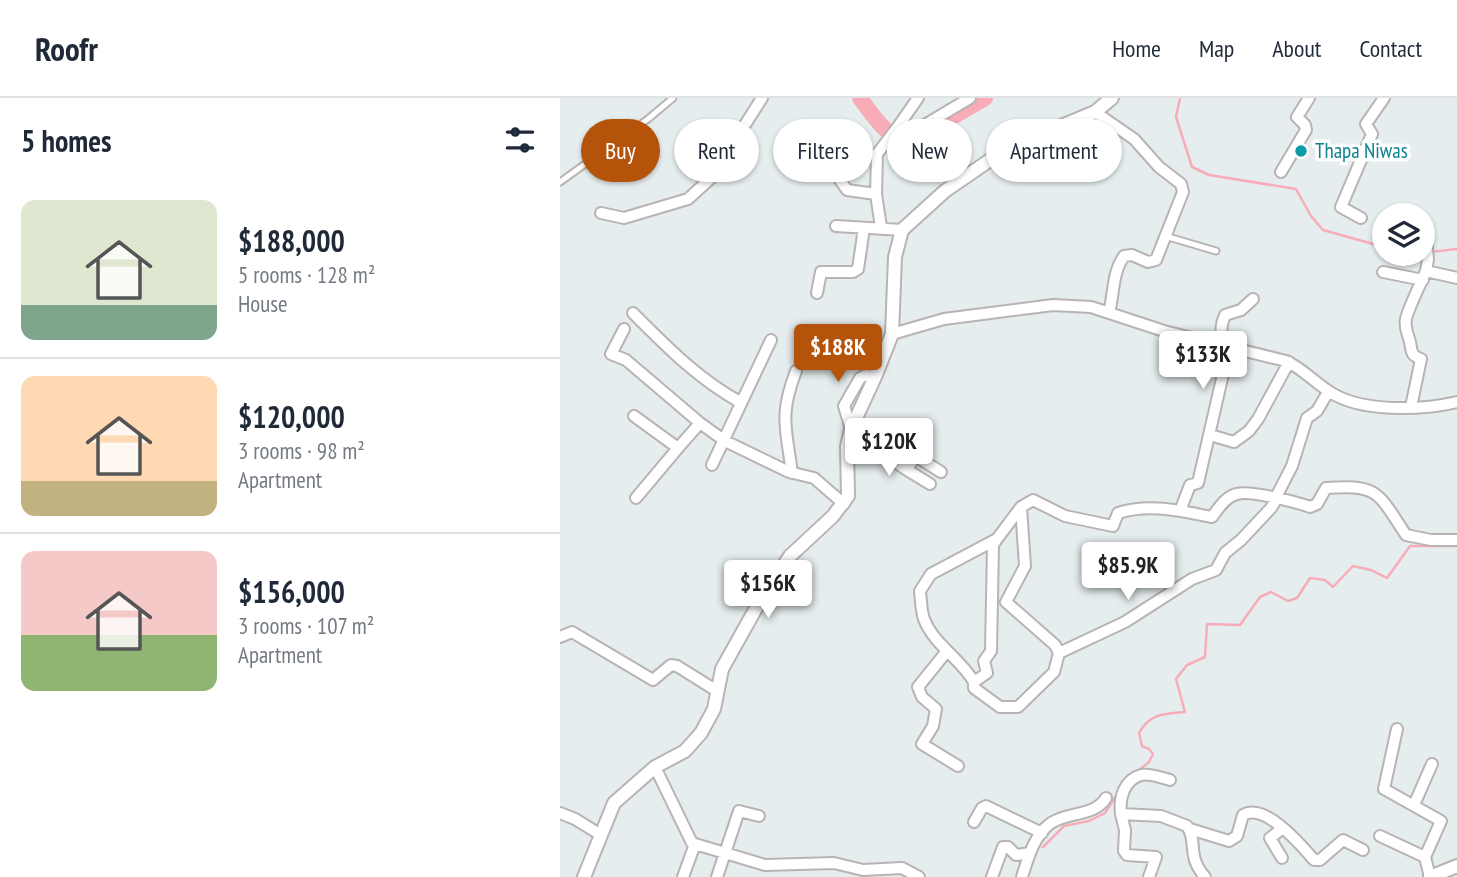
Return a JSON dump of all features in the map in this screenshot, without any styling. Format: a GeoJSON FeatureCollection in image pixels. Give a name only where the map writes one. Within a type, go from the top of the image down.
{"type":"FeatureCollection","features":[{"type":"Feature","properties":{"kind":"street"},"geometry":{"type":"LineString","coordinates":[[601,213],[624,218],[688,200],[711,178],[762,98]]}},
{"type":"Feature","properties":{"kind":"street"},"geometry":{"type":"LineString","coordinates":[[903,119],[918,98]]}},
{"type":"Feature","properties":{"kind":"street"},"geometry":{"type":"LineString","coordinates":[[935,119],[970,98]]}},
{"type":"Feature","properties":{"kind":"street"},"geometry":{"type":"LineString","coordinates":[[584,877],[614,803],[655,767],[685,751],[701,733],[714,709],[722,669],[760,601],[790,556],[849,496],[847,446],[851,429],[892,334],[895,257],[902,230],[945,191],[1006,149],[1095,112],[1112,98]]}},
{"type":"Feature","properties":{"kind":"street"},"geometry":{"type":"LineString","coordinates":[[1281,172],[1306,130],[1297,117],[1309,98]]}},
{"type":"Feature","properties":{"kind":"street"},"geometry":{"type":"LineString","coordinates":[[1361,218],[1341,207],[1372,134],[1366,124],[1384,98]]}},
{"type":"Feature","properties":{"kind":"street"},"geometry":{"type":"LineString","coordinates":[[1095,112],[1134,139],[1160,167],[1181,184],[1183,192],[1156,260],[1152,262],[1124,256],[1113,284],[1109,313]]}},
{"type":"Feature","properties":{"kind":"street"},"geometry":{"type":"LineString","coordinates":[[881,228],[876,194],[877,154],[887,139]]}},
{"type":"Feature","properties":{"kind":"street"},"geometry":{"type":"LineString","coordinates":[[842,182],[847,190],[876,194]]}},
{"type":"Feature","properties":{"kind":"street"},"geometry":{"type":"LineString","coordinates":[[836,226],[902,230]]}},
{"type":"Feature","properties":{"kind":"street"},"geometry":{"type":"LineString","coordinates":[[817,293],[821,272],[853,272],[858,268],[864,228]]}},
{"type":"Feature","properties":{"kind":"street"},"geometry":{"type":"LineString","coordinates":[[1410,407],[1421,359],[1410,352],[1406,319],[1424,276],[1425,266]]}},
{"type":"Feature","properties":{"kind":"street"},"geometry":{"type":"LineString","coordinates":[[1383,272],[1457,278]]}},
{"type":"Feature","properties":{"kind":"street"},"geometry":{"type":"LineString","coordinates":[[1180,511],[1190,485],[1198,483],[1210,435],[1229,348],[1221,337],[1221,324],[1225,315],[1241,310],[1253,299]]}},
{"type":"Feature","properties":{"kind":"street"},"geometry":{"type":"LineString","coordinates":[[892,334],[944,318],[1053,305],[1091,307],[1164,331],[1289,362],[1328,392],[1357,404],[1383,408],[1429,409],[1457,402]]}},
{"type":"Feature","properties":{"kind":"street"},"geometry":{"type":"LineString","coordinates":[[633,313],[666,346],[708,381],[740,402]]}},
{"type":"Feature","properties":{"kind":"street"},"geometry":{"type":"LineString","coordinates":[[624,329],[611,354],[626,360],[725,441],[792,473],[814,478],[844,504]]}},
{"type":"Feature","properties":{"kind":"street"},"geometry":{"type":"LineString","coordinates":[[712,465],[771,340]]}},
{"type":"Feature","properties":{"kind":"street"},"geometry":{"type":"LineString","coordinates":[[1210,435],[1234,442],[1249,431],[1289,362]]}},
{"type":"Feature","properties":{"kind":"street"},"geometry":{"type":"LineString","coordinates":[[792,473],[783,422],[787,394],[796,371]]}},
{"type":"Feature","properties":{"kind":"street"},"geometry":{"type":"LineString","coordinates":[[1059,653],[1125,622],[1192,579],[1216,570],[1225,553],[1271,508],[1292,466],[1307,418],[1317,411],[1328,392]]}},
{"type":"Feature","properties":{"kind":"street"},"geometry":{"type":"LineString","coordinates":[[634,416],[678,448]]}},
{"type":"Feature","properties":{"kind":"street"},"geometry":{"type":"LineString","coordinates":[[636,498],[700,423]]}},
{"type":"Feature","properties":{"kind":"street"},"geometry":{"type":"LineString","coordinates":[[851,429],[862,431],[882,453],[930,484]]}},
{"type":"Feature","properties":{"kind":"street"},"geometry":{"type":"LineString","coordinates":[[907,470],[914,458],[918,457],[941,472]]}},
{"type":"Feature","properties":{"kind":"street"},"geometry":{"type":"LineString","coordinates":[[974,682],[987,673],[984,662],[991,651],[993,545],[1021,507],[1033,500],[1065,516],[1113,526],[1118,513],[1135,508],[1165,508],[1212,517],[1222,504],[1236,494],[1256,494],[1310,507],[1317,504],[1326,488],[1356,486],[1380,495],[1406,535],[1431,540],[1457,540]]}},
{"type":"Feature","properties":{"kind":"street"},"geometry":{"type":"LineString","coordinates":[[996,539],[931,574],[920,591],[924,619],[947,651],[959,661],[974,682],[974,688],[1000,707],[1018,707],[1054,671],[1059,653],[1055,645],[1006,602],[1025,566],[1021,507]]}},
{"type":"Feature","properties":{"kind":"street"},"geometry":{"type":"LineString","coordinates":[[560,638],[572,632],[653,680],[666,667],[677,666],[717,691]]}},
{"type":"Feature","properties":{"kind":"street"},"geometry":{"type":"LineString","coordinates":[[947,651],[918,687],[922,696],[936,709],[933,726],[922,744],[958,766]]}},
{"type":"Feature","properties":{"kind":"street"},"geometry":{"type":"LineString","coordinates":[[1396,729],[1384,789],[1441,821],[1425,857],[1430,877],[1457,866]]}},
{"type":"Feature","properties":{"kind":"street"},"geometry":{"type":"LineString","coordinates":[[1414,805],[1432,764]]}},
{"type":"Feature","properties":{"kind":"street"},"geometry":{"type":"LineString","coordinates":[[655,767],[692,843],[765,865],[834,863],[863,870],[902,869],[919,877]]}},
{"type":"Feature","properties":{"kind":"street"},"geometry":{"type":"LineString","coordinates":[[1149,877],[1156,857],[1126,855],[1124,851],[1125,830],[1121,814],[1123,792],[1133,780],[1143,774],[1170,780]]}},
{"type":"Feature","properties":{"kind":"street"},"geometry":{"type":"LineString","coordinates":[[1022,877],[1030,853],[1051,823],[1088,812],[1102,805],[1106,798]]}},
{"type":"Feature","properties":{"kind":"street"},"geometry":{"type":"LineString","coordinates":[[974,822],[986,806],[1042,833]]}},
{"type":"Feature","properties":{"kind":"street"},"geometry":{"type":"LineString","coordinates":[[717,877],[739,811],[759,816]]}},
{"type":"Feature","properties":{"kind":"street"},"geometry":{"type":"LineString","coordinates":[[1121,814],[1161,816],[1229,842],[1237,836],[1243,815],[1247,812],[1270,818],[1314,860],[1320,860],[1343,840],[1363,850]]}},
{"type":"Feature","properties":{"kind":"street"},"geometry":{"type":"LineString","coordinates":[[560,813],[575,818],[601,835]]}},
{"type":"Feature","properties":{"kind":"street"},"geometry":{"type":"LineString","coordinates":[[1282,858],[1270,838],[1283,828]]}},
{"type":"Feature","properties":{"kind":"street"},"geometry":{"type":"LineString","coordinates":[[1190,829],[1192,858],[1205,877]]}},
{"type":"Feature","properties":{"kind":"street"},"geometry":{"type":"LineString","coordinates":[[1380,836],[1425,857]]}},
{"type":"Feature","properties":{"kind":"street"},"geometry":{"type":"LineString","coordinates":[[683,877],[695,844]]}},
{"type":"Feature","properties":{"kind":"street"},"geometry":{"type":"LineString","coordinates":[[992,877],[1003,848],[1008,847],[1016,855],[1030,853]]}},
{"type":"Feature","properties":{"kind":"lane"},"geometry":{"type":"LineString","coordinates":[[560,182],[673,98]]}},
{"type":"Feature","properties":{"kind":"lane"},"geometry":{"type":"LineString","coordinates":[[1165,236],[1216,251]]}},
{"type":"Feature","properties":{"kind":"waterway"},"geometry":{"type":"LineString","coordinates":[[860,98],[886,130],[906,144],[985,98]]}},
{"type":"Feature","properties":{"kind":"waterway"},"geometry":{"type":"LineString","coordinates":[[1180,98],[1176,117],[1192,167],[1209,175],[1296,189],[1311,216],[1323,230],[1372,244]]}},
{"type":"Feature","properties":{"kind":"waterway"},"geometry":{"type":"LineString","coordinates":[[1435,251],[1457,249]]}},
{"type":"Feature","properties":{"kind":"waterway"},"geometry":{"type":"LineString","coordinates":[[1138,771],[1149,762],[1153,754],[1142,746],[1139,733],[1143,726],[1158,716],[1185,712],[1176,679],[1187,665],[1205,657],[1207,624],[1240,625],[1260,597],[1271,592],[1288,601],[1297,598],[1310,578],[1325,580],[1333,587],[1353,566],[1371,570],[1387,578],[1410,546],[1457,546]]}},
{"type":"Feature","properties":{"kind":"waterway"},"geometry":{"type":"LineString","coordinates":[[1043,847],[1064,826],[1089,821],[1105,813],[1119,791]]}},
{"type":"Feature","properties":{"kind":"place","name":"Thapa Niwas"},"geometry":{"type":"Point","coordinates":[1301,151]}}]}
